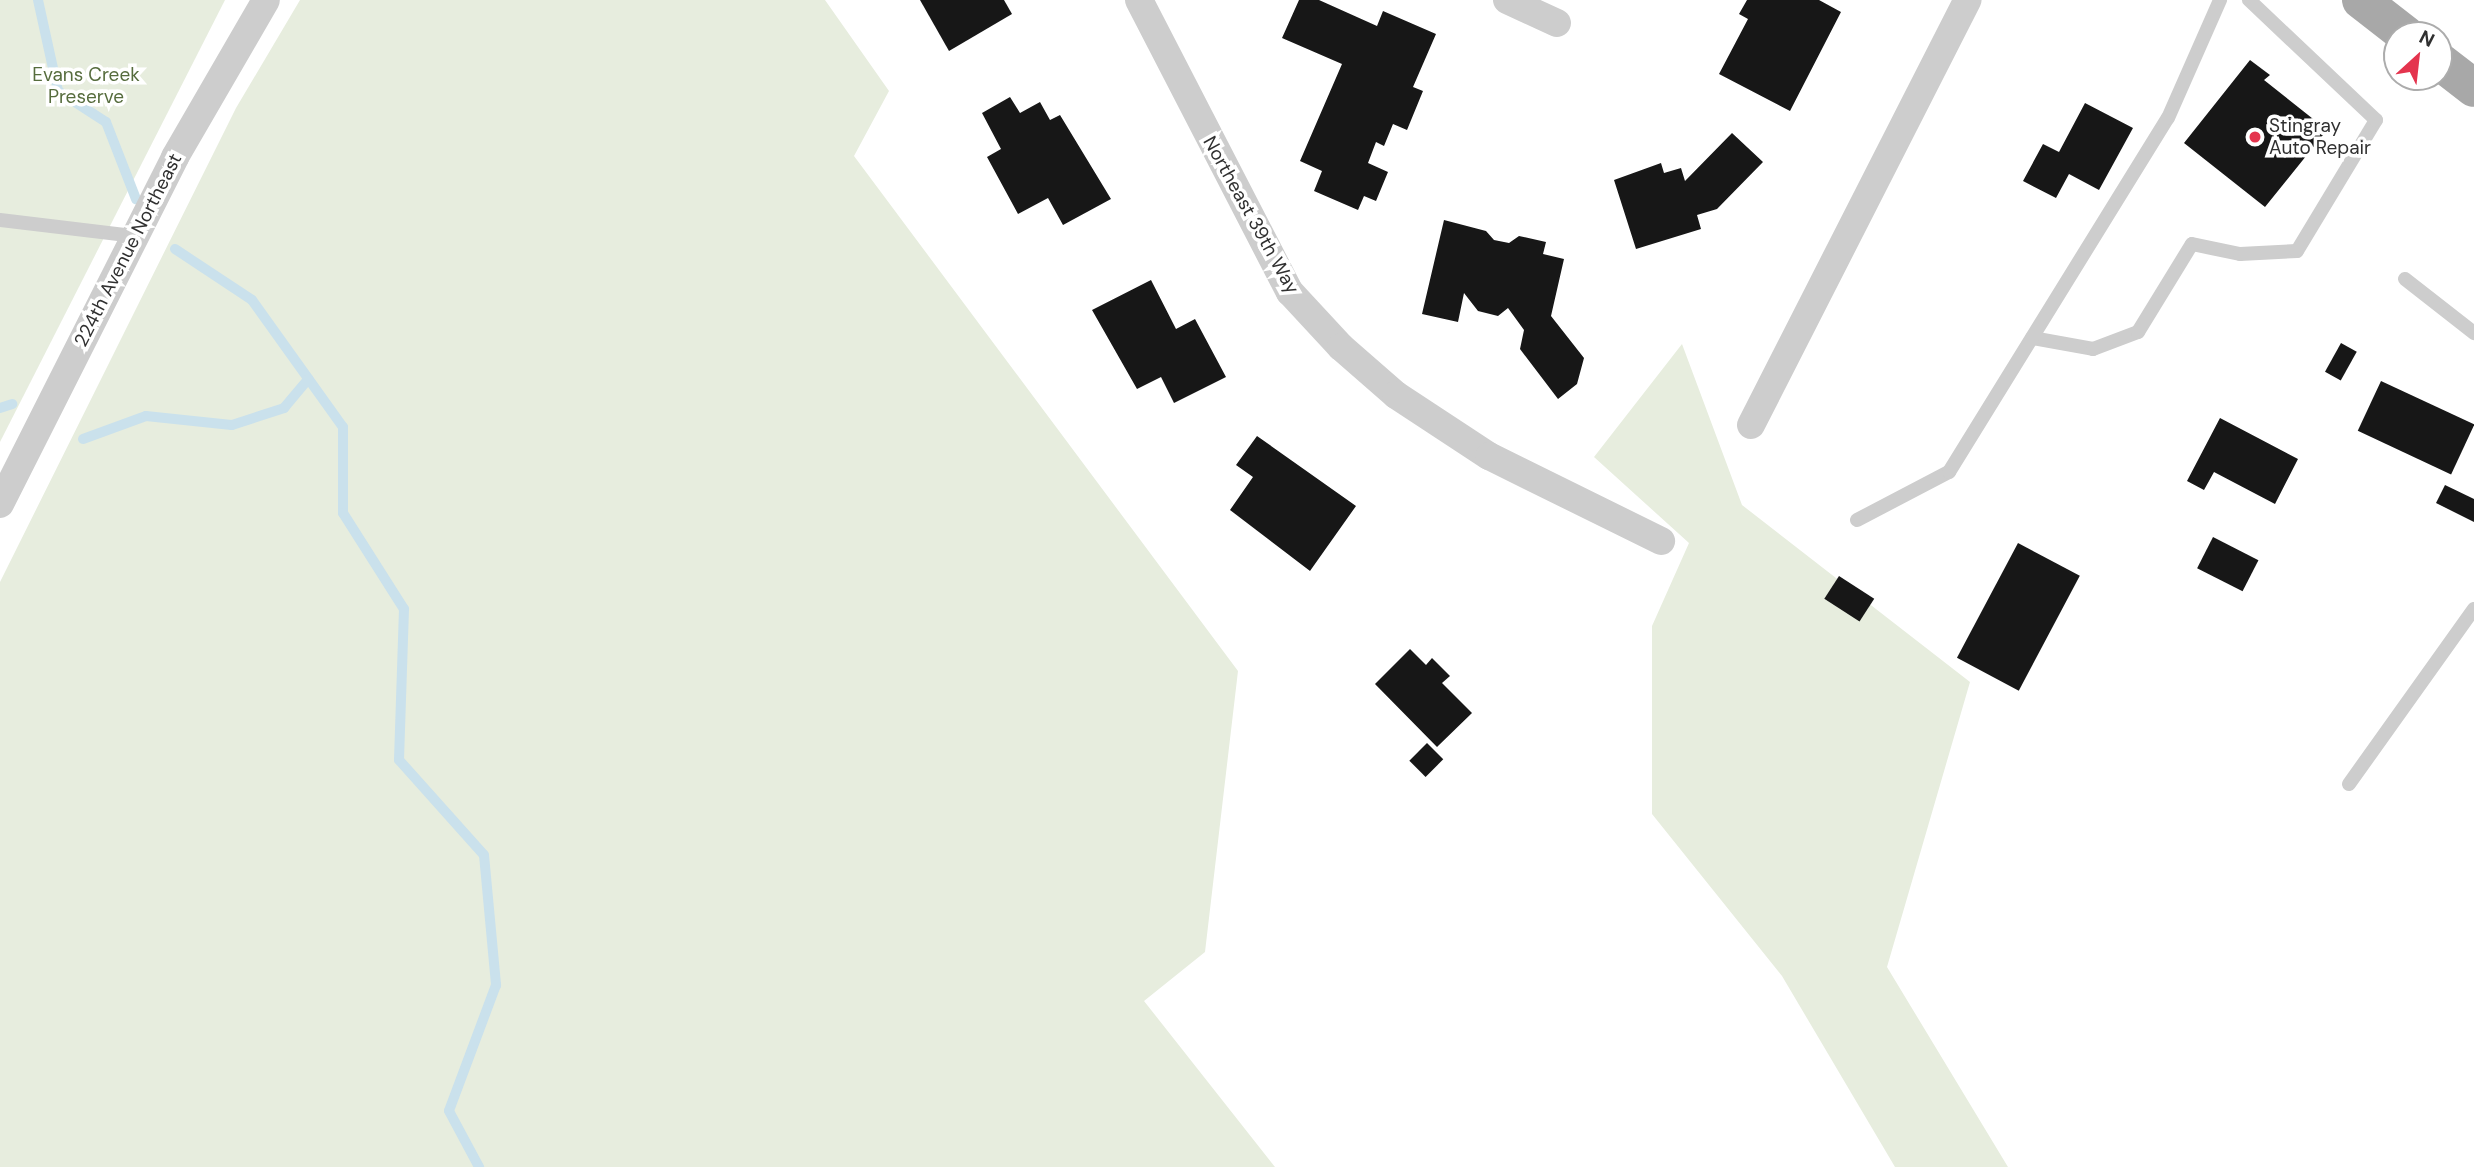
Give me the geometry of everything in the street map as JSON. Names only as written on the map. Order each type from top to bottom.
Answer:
[{"type":"main road","points":[[2361,0],[2388,21]]},
{"type":"main road","points":[[2453,72],[2474,88]]},
{"type":"street","name":"224th Avenue Northeast","points":[[0,504],[175,156],[266,0]]},
{"type":"street","name":"Northeast 39th Way","points":[[1139,0],[1290,292],[1341,347],[1396,395],[1489,456],[1661,541]]},
{"type":"street","points":[[1507,0],[1557,23]]},
{"type":"street","points":[[1751,425],[1968,0]]},
{"type":"lane","points":[[1857,520],[1949,472],[2168,118],[2220,0]]},
{"type":"lane","points":[[2032,338],[2093,349],[2138,332],[2192,244],[2240,254],[2297,251],[2376,120],[2249,0]]},
{"type":"lane","points":[[0,220],[135,236]]},
{"type":"lane","points":[[2405,279],[2474,333]]},
{"type":"lane","points":[[2349,784],[2474,609]]},
{"type":"green space","name":"Evans Creek Preserve","points":[[0,0],[225,0],[0,442]]},
{"type":"green space","points":[[300,0],[825,0],[889,91],[854,156],[1238,671],[1205,952],[1144,1001],[1275,1167],[0,1167],[0,582],[236,108]]},
{"type":"green space","points":[[1682,344],[1742,505],[1970,682],[1887,967],[2008,1167],[1895,1167],[1782,976],[1652,814],[1652,626],[1689,543],[1594,457]]},
{"type":"building","points":[[920,0],[1004,0],[1012,14],[949,51]]},
{"type":"building","points":[[1299,0],[1319,0],[1377,26],[1383,11],[1436,34],[1413,87],[1423,91],[1407,130],[1393,124],[1384,146],[1376,142],[1368,163],[1388,172],[1376,201],[1364,196],[1358,210],[1314,191],[1322,171],[1300,161],[1342,64],[1282,38]]},
{"type":"building","points":[[1747,0],[1819,0],[1841,12],[1790,111],[1719,74],[1748,19],[1739,14]]},
{"type":"building","name":"Stingray Auto Repair","points":[[2250,60],[2270,75],[2264,80],[2327,130],[2265,207],[2184,143]]},
{"type":"building","points":[[1010,97],[1020,113],[1040,102],[1050,120],[1060,115],[1111,199],[1063,225],[1048,198],[1018,214],[987,157],[1001,149],[982,113]]},
{"type":"building","points":[[2085,103],[2133,128],[2099,190],[2069,174],[2056,198],[2023,181],[2043,144],[2059,152]]},
{"type":"building","points":[[1732,133],[1763,162],[1717,209],[1697,215],[1701,229],[1636,249],[1614,180],[1661,163],[1664,173],[1681,168],[1685,181]]},
{"type":"building","points":[[1444,220],[1486,231],[1494,240],[1509,243],[1519,236],[1546,242],[1543,254],[1564,259],[1551,316],[1584,358],[1577,384],[1558,399],[1520,349],[1524,330],[1508,308],[1498,316],[1478,311],[1464,293],[1458,322],[1422,314]]},
{"type":"building","points":[[1151,280],[1176,329],[1195,319],[1226,377],[1174,403],[1161,377],[1137,389],[1092,310]]},
{"type":"building","points":[[2341,343],[2357,352],[2341,381],[2325,372]]},
{"type":"building","points":[[2381,381],[2474,424],[2451,474],[2358,431]]},
{"type":"building","points":[[2220,418],[2298,459],[2275,504],[2214,472],[2204,490],[2187,481]]},
{"type":"building","points":[[1257,436],[1356,506],[1310,571],[1230,510],[1253,477],[1236,465]]},
{"type":"building","points":[[2445,485],[2474,499],[2474,522],[2436,503]]},
{"type":"building","points":[[2213,537],[2258,560],[2243,591],[2197,568]]},
{"type":"building","points":[[2018,543],[2080,576],[2019,691],[1957,658]]},
{"type":"building","points":[[1839,576],[1874,599],[1860,622],[1824,599]]},
{"type":"building","points":[[1410,649],[1426,665],[1432,658],[1450,676],[1442,683],[1472,713],[1437,747],[1375,684]]},
{"type":"building","points":[[1427,743],[1443,759],[1426,777],[1409,761]]},
{"type":"waterway","points":[[38,0],[58,91],[106,122],[136,199]]},
{"type":"waterway","points":[[175,249],[252,300],[343,427],[343,513],[404,609],[399,760],[484,855],[496,985],[449,1111],[479,1167]]},
{"type":"waterway","points":[[83,439],[146,416],[232,425],[284,408],[308,379]]},
{"type":"waterway","points":[[0,408],[12,404]]},
{"type":"place","name":"Stingray Auto Repair","points":[[2255,137]]}]
